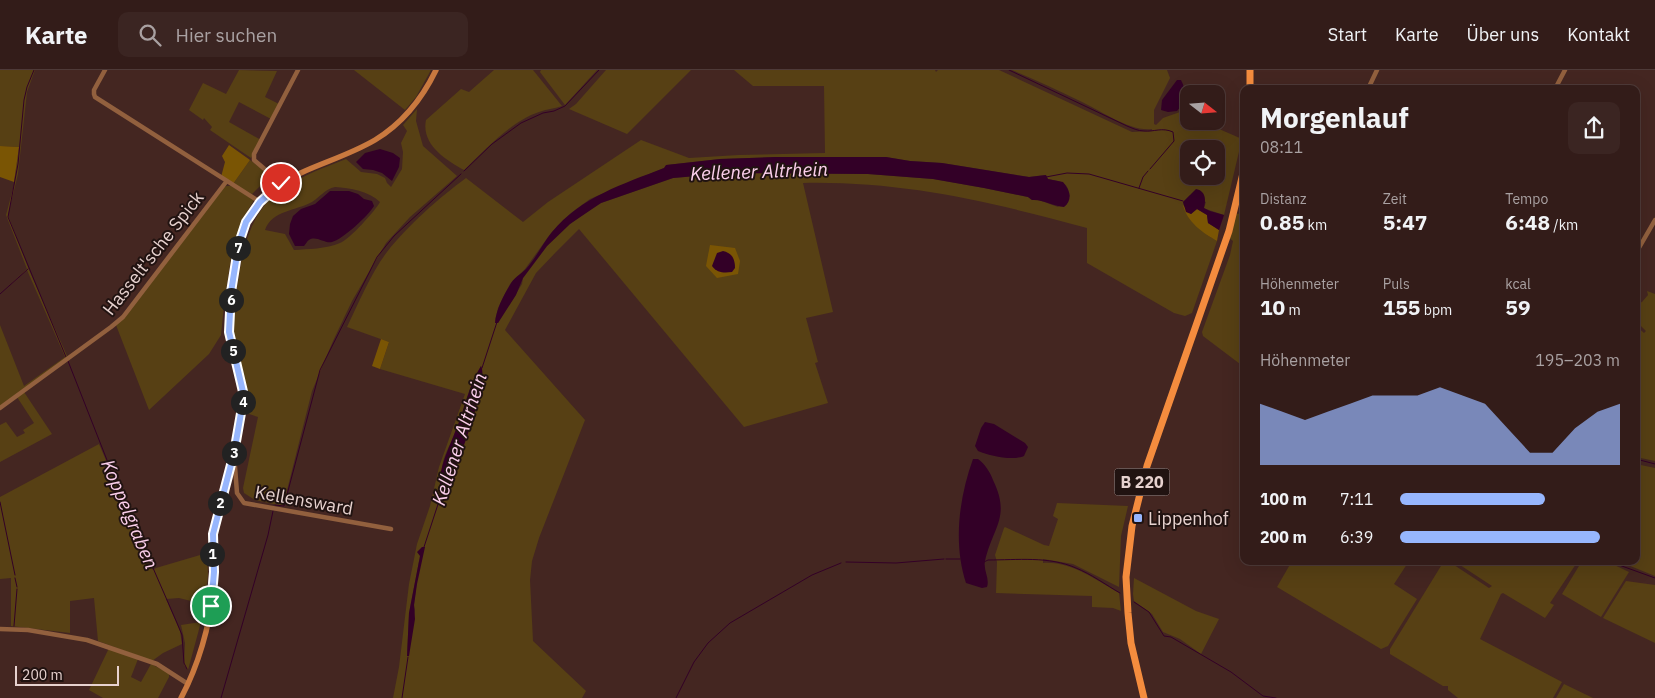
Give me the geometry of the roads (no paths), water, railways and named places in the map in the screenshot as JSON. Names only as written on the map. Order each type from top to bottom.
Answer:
[{"type":"main road","points":[[1250,70],[1250,85]]},
{"type":"main road","name":"B 220","points":[[1144,698],[1131,643],[1126,577],[1128,554],[1147,466],[1234,216],[1240,188]]},
{"type":"street","name":"Hasselt'sche Spick","points":[[105,70],[94,90],[96,97],[260,202]]},
{"type":"street","points":[[281,183],[254,160],[254,154],[298,70]]},
{"type":"street","points":[[182,698],[207,628],[213,590],[213,534],[234,453],[244,396],[229,332],[231,292],[240,240],[246,222],[260,202],[281,183],[364,146],[395,126],[418,102],[436,70]]},
{"type":"street","points":[[1370,85],[1377,70]]},
{"type":"street","points":[[1557,85],[1565,70]]},
{"type":"street","name":"Hasselt'sche Spick","points":[[0,408],[123,317],[226,182]]},
{"type":"street","points":[[1640,246],[1655,220]]},
{"type":"street","name":"Kellensward","points":[[234,453],[237,493],[244,503],[391,529]]},
{"type":"street","points":[[0,629],[21,630],[87,640],[157,664],[188,684]]},
{"type":"water","points":[[1177,80],[1181,80],[1183,85],[1180,85],[1180,107],[1177,111],[1168,112],[1161,110],[1162,100]]},
{"type":"water","points":[[380,149],[393,153],[400,158],[399,167],[392,181],[382,173],[363,169],[356,162],[365,153]]},
{"type":"water","points":[[886,157],[942,163],[1029,177],[1046,175],[1048,179],[1063,182],[1069,192],[1069,201],[1064,207],[1032,200],[1028,197],[933,179],[868,174],[731,173],[673,178],[601,203],[570,224],[547,246],[523,278],[516,295],[498,323],[495,323],[500,303],[513,280],[530,265],[549,236],[563,220],[589,201],[618,186],[664,168],[666,165],[720,159]]},
{"type":"water","points":[[1196,189],[1202,192],[1204,196],[1204,208],[1224,215],[1219,230],[1208,223],[1207,215],[1197,209],[1191,214],[1186,212],[1183,202]]},
{"type":"water","points":[[330,191],[349,191],[358,194],[364,199],[372,201],[374,206],[355,227],[342,237],[332,242],[312,239],[308,240],[304,246],[295,246],[289,234],[293,216],[301,209],[315,204]]},
{"type":"water","points":[[723,251],[729,253],[734,259],[735,268],[732,272],[721,272],[712,266],[717,253]]},
{"type":"water","points":[[481,366],[481,387],[478,402],[453,475],[453,481],[445,490],[441,488],[440,482],[442,468],[470,390]]},
{"type":"water","points":[[985,422],[994,424],[1025,443],[1028,447],[1024,456],[1014,458],[1001,457],[978,451],[975,446]]},
{"type":"water","points":[[973,459],[978,459],[989,471],[1000,503],[999,522],[985,561],[988,580],[987,587],[982,588],[966,583],[960,552],[959,521],[961,505]]},
{"type":"water","points":[[422,547],[425,547],[417,584],[414,605],[415,619],[409,656],[407,656],[409,613],[420,556],[417,552]]},
{"type":"waterway","name":"Koppelgraben","points":[[34,70],[24,100],[18,164],[8,217],[66,357]]},
{"type":"waterway","points":[[464,171],[492,144],[521,123],[565,106],[599,70]]},
{"type":"waterway","points":[[1009,70],[1133,128],[1142,131],[1165,130],[1173,132],[1174,141],[1150,169]]},
{"type":"waterway","points":[[1139,188],[1143,177],[1148,171]]},
{"type":"waterway","name":"Kellener Altrhein","points":[[1046,177],[1067,173],[1089,174],[1183,201]]},
{"type":"waterway","points":[[275,505],[284,506],[320,370],[377,257],[394,236],[461,174]]},
{"type":"waterway","points":[[0,294],[28,269]]},
{"type":"waterway","name":"Kellener Altrhein","points":[[482,368],[497,322]]},
{"type":"waterway","name":"Koppelgraben","points":[[68,361],[116,483],[182,635],[184,663],[187,669]]},
{"type":"waterway","name":"Kellener Altrhein","points":[[1640,460],[1655,464]]},
{"type":"waterway","name":"Kellener Altrhein","points":[[424,547],[443,489]]},
{"type":"waterway","points":[[0,502],[15,575]]},
{"type":"waterway","points":[[221,698],[268,535],[273,511]]},
{"type":"waterway","points":[[846,562],[896,563],[944,559]]},
{"type":"waterway","points":[[946,559],[960,559]]},
{"type":"waterway","points":[[984,562],[988,560],[1021,559],[1044,560],[1066,564],[1082,570],[1120,593]]},
{"type":"waterway","points":[[676,698],[694,662],[708,643],[730,623],[812,575],[841,563]]},
{"type":"waterway","points":[[1619,565],[1655,578]]},
{"type":"waterway","points":[[15,578],[17,587]]},
{"type":"waterway","points":[[14,626],[17,589]]},
{"type":"waterway","points":[[1134,602],[1149,612],[1164,636],[1171,637],[1231,672],[1263,696],[1276,698]]},
{"type":"waterway","name":"Kellener Altrhein","points":[[402,698],[408,657]]},
{"type":"place","name":"Lippenhof","points":[[1138,518]]}]
